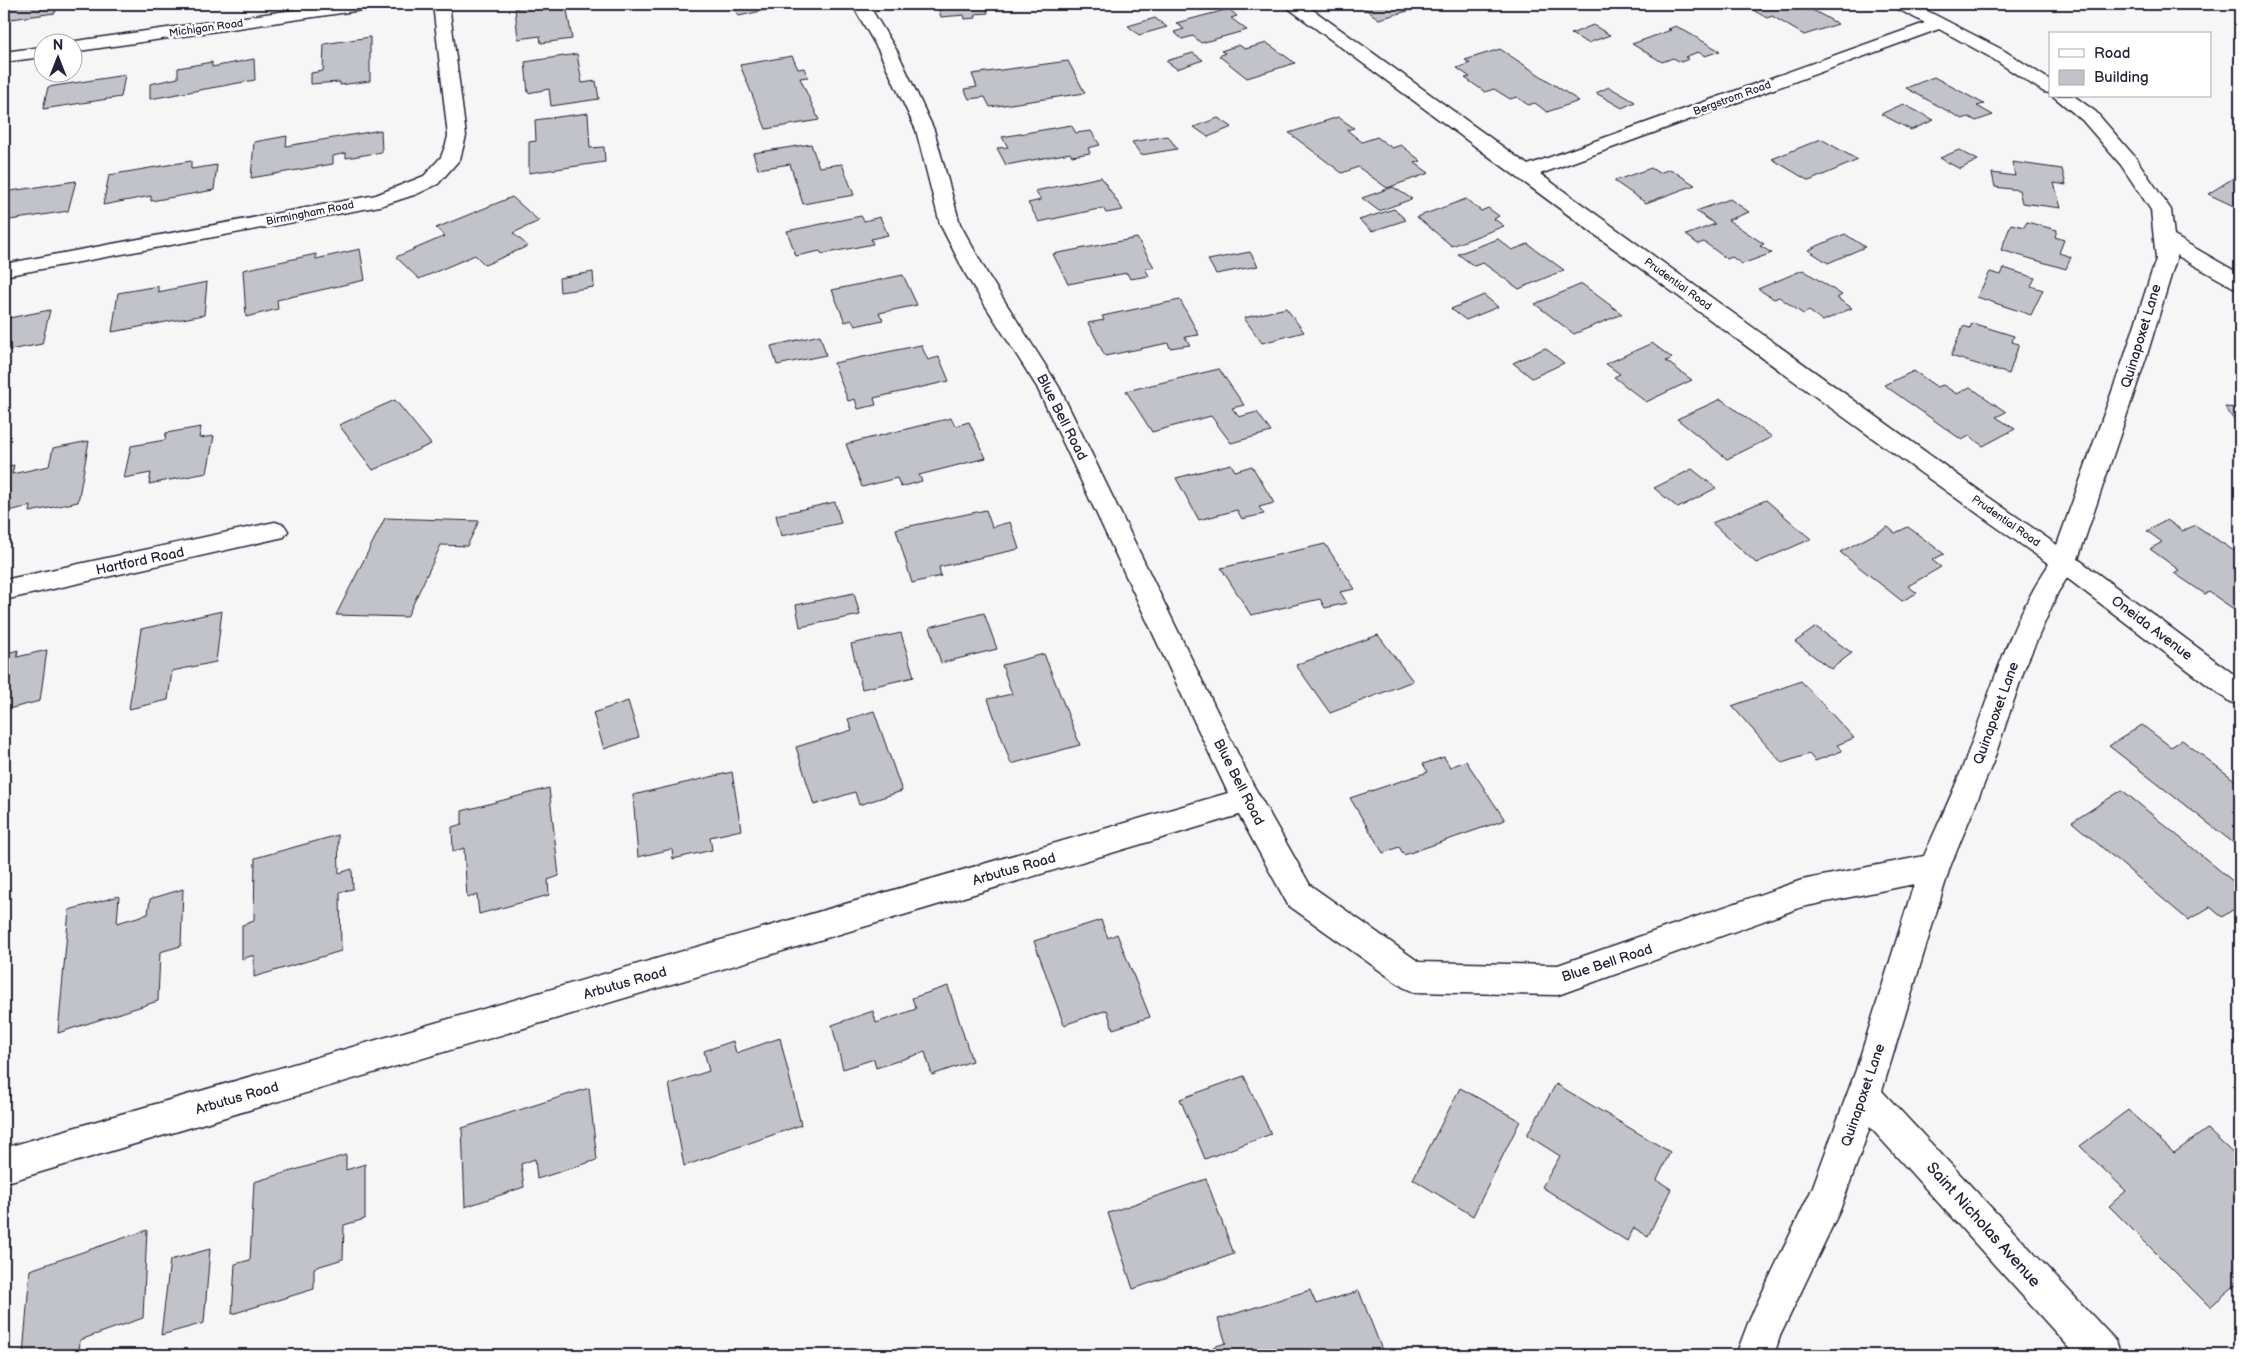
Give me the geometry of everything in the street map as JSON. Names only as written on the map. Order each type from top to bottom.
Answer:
[{"type":"street","name":"Michigan Road","points":[[82,46],[369,4]]},
{"type":"street","name":"Birmingham Road","points":[[4,270],[380,200],[410,190],[431,180],[450,159],[457,136],[441,4]]},
{"type":"street","name":"Blue Bell Road","points":[[860,4],[870,16],[924,130],[950,224],[977,276],[1048,387],[1246,800],[1299,895],[1414,977],[1558,980],[1802,894],[1935,867]]},
{"type":"street","name":"Prudential Road","points":[[1294,4],[1524,173],[1967,494],[2064,562]]},
{"type":"street","points":[[1902,4],[1987,48],[2049,87]]},
{"type":"street","name":"Bergstrom Road","points":[[1524,173],[1940,23]]},
{"type":"street","points":[[4,57],[32,53]]},
{"type":"street","name":"Quinapoxet Lane","points":[[1755,1355],[1763,1331],[1827,1197],[1864,1096],[1935,867],[1979,762],[2011,667],[2046,589],[2064,562],[2135,358],[2166,259],[2161,210],[2128,161],[2089,116],[2065,98]]},
{"type":"street","points":[[2164,239],[2240,283]]},
{"type":"street","name":"Hartford Road","points":[[4,590],[275,531]]},
{"type":"street","name":"Oneida Avenue","points":[[2064,562],[2240,694]]},
{"type":"street","name":"Arbutus Road","points":[[4,1166],[1246,800]]},
{"type":"street","name":"Saint Nicholas Avenue","points":[[1864,1096],[2102,1355]]},
{"type":"building","points":[[4,4],[59,4],[55,13],[4,20]]},
{"type":"building","points":[[543,4],[566,4],[572,39],[541,43],[540,36],[518,39],[515,8]]},
{"type":"building","points":[[731,4],[781,4],[783,6],[739,16]]},
{"type":"building","points":[[937,4],[985,4],[988,13],[975,14],[976,18],[965,19],[964,15],[941,17]]},
{"type":"building","points":[[1358,4],[1433,4],[1379,19]]},
{"type":"building","points":[[1763,4],[1802,4],[1838,24],[1804,35],[1772,16],[1767,18],[1753,10],[1757,9],[1753,7]]},
{"type":"building","points":[[1229,9],[1237,16],[1231,18],[1247,30],[1201,43],[1193,36],[1182,39],[1174,32],[1184,29],[1176,23]]},
{"type":"building","points":[[1155,18],[1167,27],[1139,35],[1128,26]]},
{"type":"building","points":[[1593,25],[1610,35],[1588,43],[1571,34]]},
{"type":"building","points":[[1676,26],[1720,51],[1705,56],[1698,52],[1685,57],[1689,59],[1681,62],[1673,58],[1662,62],[1632,44],[1671,30],[1668,29]]},
{"type":"building","points":[[370,37],[370,81],[340,85],[340,82],[311,84],[311,73],[323,71],[324,44]]},
{"type":"building","points":[[1267,43],[1295,63],[1247,78],[1219,56],[1225,53],[1221,51],[1239,45],[1245,49]]},
{"type":"building","points":[[1500,49],[1579,101],[1547,112],[1535,103],[1528,105],[1517,97],[1510,99],[1494,89],[1485,92],[1465,78],[1470,77],[1457,68],[1470,63],[1465,60]]},
{"type":"building","points":[[1193,53],[1203,60],[1177,69],[1166,61]]},
{"type":"building","points":[[577,54],[582,83],[596,81],[599,99],[551,106],[549,89],[528,93],[525,62]]},
{"type":"building","points":[[792,56],[798,69],[804,68],[808,77],[800,78],[819,120],[766,129],[740,65]]},
{"type":"building","points":[[254,59],[255,80],[150,99],[150,84],[178,78],[178,68],[212,62],[212,67]]},
{"type":"building","points":[[1068,61],[1085,93],[990,107],[985,97],[969,99],[964,89],[977,87],[972,74]]},
{"type":"building","points":[[125,75],[121,97],[43,109],[48,87]]},
{"type":"building","points":[[1934,77],[1984,104],[1977,106],[1993,115],[1976,121],[1969,117],[1962,119],[1906,88]]},
{"type":"building","points":[[1609,87],[1635,102],[1622,108],[1596,93]]},
{"type":"building","points":[[1903,104],[1934,120],[1911,130],[1881,114]]},
{"type":"building","points":[[588,113],[590,148],[604,147],[605,162],[529,173],[529,142],[536,141],[535,120]]},
{"type":"building","points":[[1338,117],[1354,128],[1347,130],[1362,142],[1377,137],[1392,148],[1401,145],[1421,161],[1415,163],[1429,173],[1387,188],[1358,167],[1342,173],[1289,133]]},
{"type":"building","points":[[1218,118],[1232,127],[1208,137],[1194,127]]},
{"type":"building","points":[[1071,125],[1076,133],[1091,131],[1100,145],[1088,148],[1090,153],[1072,156],[1070,153],[1006,165],[997,148],[1008,147],[1002,137]]},
{"type":"building","points":[[381,130],[382,152],[346,158],[346,153],[333,156],[333,164],[251,178],[254,142],[287,136],[286,146]]},
{"type":"building","points":[[1168,136],[1177,149],[1141,155],[1132,142]]},
{"type":"building","points":[[1821,139],[1858,160],[1809,181],[1772,159]]},
{"type":"building","points":[[811,144],[819,167],[842,164],[854,195],[803,204],[790,164],[758,169],[753,153]]},
{"type":"building","points":[[1959,150],[1978,160],[1960,169],[1940,158]]},
{"type":"building","points":[[191,161],[191,169],[217,165],[214,190],[151,201],[151,196],[103,205],[109,175]]},
{"type":"building","points":[[2012,162],[2062,169],[2066,185],[2054,183],[2061,208],[2022,203],[2019,190],[1995,187],[1992,173],[2015,176]]},
{"type":"building","points":[[1651,168],[1659,173],[1670,169],[1695,185],[1646,203],[1614,181]]},
{"type":"building","points":[[1101,177],[1123,210],[1106,213],[1103,208],[1039,222],[1028,203],[1041,200],[1035,191]]},
{"type":"building","points":[[2235,177],[2240,179],[2240,209],[2208,194]]},
{"type":"building","points":[[76,181],[68,211],[4,221],[4,192]]},
{"type":"building","points":[[1393,187],[1412,199],[1379,211],[1362,198]]},
{"type":"building","points":[[512,197],[539,221],[513,233],[528,246],[485,265],[475,255],[419,279],[396,257],[445,236],[436,228]]},
{"type":"building","points":[[1466,199],[1481,211],[1488,208],[1499,216],[1494,219],[1504,226],[1452,246],[1417,217]]},
{"type":"building","points":[[1730,199],[1749,212],[1728,220],[1764,244],[1760,246],[1772,253],[1742,264],[1732,257],[1727,259],[1704,242],[1698,244],[1686,235],[1715,224],[1696,211]]},
{"type":"building","points":[[1394,209],[1406,220],[1372,231],[1359,220]]},
{"type":"building","points":[[861,216],[864,221],[880,217],[888,235],[871,239],[873,244],[822,254],[820,251],[796,256],[787,231]]},
{"type":"building","points":[[2027,222],[2057,230],[2055,237],[2064,240],[2059,253],[2071,257],[2066,269],[2001,250],[2011,224],[2024,227]]},
{"type":"building","points":[[1845,234],[1865,247],[1828,263],[1808,250]]},
{"type":"building","points":[[1137,238],[1154,267],[1145,268],[1149,276],[1130,279],[1127,273],[1068,284],[1053,254]]},
{"type":"building","points":[[1498,239],[1512,250],[1528,244],[1564,270],[1519,289],[1483,263],[1474,266],[1458,254]]},
{"type":"building","points":[[360,249],[365,280],[277,300],[278,309],[246,317],[243,270],[316,254],[316,259]]},
{"type":"building","points":[[1250,252],[1258,266],[1216,274],[1208,260]]},
{"type":"building","points":[[2004,268],[2035,278],[2031,286],[2043,290],[2031,315],[1977,297],[1990,272],[2001,275]]},
{"type":"building","points":[[1803,270],[1842,295],[1837,298],[1852,308],[1823,321],[1809,311],[1803,314],[1779,297],[1774,299],[1758,289]]},
{"type":"building","points":[[593,272],[594,287],[560,292],[559,278]]},
{"type":"building","points":[[903,275],[917,305],[879,313],[883,320],[855,326],[852,320],[845,322],[832,290]]},
{"type":"building","points":[[207,282],[204,315],[112,332],[118,293],[158,286],[158,292]]},
{"type":"building","points":[[1582,284],[1622,314],[1574,334],[1535,304]]},
{"type":"building","points":[[1484,295],[1498,307],[1466,320],[1451,309]]},
{"type":"building","points":[[1180,300],[1199,335],[1185,337],[1190,345],[1170,348],[1168,343],[1105,356],[1088,323],[1104,320],[1102,316]]},
{"type":"building","points":[[1286,308],[1304,332],[1262,343],[1244,318]]},
{"type":"building","points":[[50,310],[42,344],[4,351],[4,319]]},
{"type":"building","points":[[1972,323],[2014,336],[2012,342],[2019,344],[2009,374],[1951,356],[1963,326],[1970,328]]},
{"type":"building","points":[[820,335],[826,355],[777,365],[771,346]]},
{"type":"building","points":[[1652,343],[1672,358],[1666,361],[1692,380],[1646,402],[1614,377],[1620,374],[1606,364]]},
{"type":"building","points":[[921,345],[928,360],[939,357],[949,381],[874,398],[876,405],[858,409],[855,399],[848,401],[834,363]]},
{"type":"building","points":[[1545,348],[1564,363],[1532,378],[1513,363]]},
{"type":"building","points":[[1219,369],[1244,405],[1232,408],[1239,417],[1257,412],[1271,432],[1231,443],[1211,416],[1152,432],[1126,391]]},
{"type":"building","points":[[1914,371],[1937,387],[1943,385],[1957,394],[1970,387],[2006,412],[1996,417],[2015,429],[1983,446],[1969,436],[1962,440],[1884,385]]},
{"type":"building","points":[[1721,399],[1772,437],[1727,459],[1677,419]]},
{"type":"building","points":[[395,400],[431,444],[373,470],[339,425]]},
{"type":"building","points":[[2225,407],[2240,408],[2240,429]]},
{"type":"building","points":[[951,418],[955,426],[969,422],[986,458],[919,475],[922,481],[901,487],[897,478],[862,487],[846,444]]},
{"type":"building","points":[[201,427],[199,438],[214,436],[207,473],[149,484],[151,473],[124,478],[131,446],[165,440],[166,433]]},
{"type":"building","points":[[89,441],[78,502],[30,512],[31,506],[8,511],[10,499],[4,500],[4,467],[14,465],[12,474],[49,466],[53,448]]},
{"type":"building","points":[[1231,464],[1235,471],[1252,466],[1274,503],[1259,507],[1264,514],[1242,519],[1237,510],[1199,520],[1176,478]]},
{"type":"building","points":[[1692,469],[1716,488],[1678,508],[1654,488]]},
{"type":"building","points":[[1766,500],[1811,539],[1756,563],[1712,523]]},
{"type":"building","points":[[835,502],[841,523],[781,536],[776,515]]},
{"type":"building","points":[[986,510],[992,527],[1010,522],[1019,549],[939,567],[941,576],[912,583],[896,529]]},
{"type":"building","points":[[385,518],[479,521],[467,546],[441,545],[407,617],[336,615]]},
{"type":"building","points":[[2167,520],[2183,531],[2195,525],[2240,555],[2240,611],[2238,612],[2209,592],[2205,594],[2174,573],[2179,570],[2150,549],[2162,542],[2147,531]]},
{"type":"building","points":[[1888,527],[1895,533],[1908,527],[1944,554],[1932,560],[1941,567],[1908,586],[1917,593],[1902,601],[1840,552]]},
{"type":"building","points":[[1325,544],[1355,589],[1340,592],[1347,603],[1325,608],[1320,599],[1251,615],[1221,568]]},
{"type":"building","points":[[854,593],[860,615],[800,627],[796,605]]},
{"type":"building","points":[[222,611],[216,662],[172,671],[168,700],[129,709],[141,629]]},
{"type":"building","points":[[984,613],[997,649],[941,663],[930,627]]},
{"type":"building","points":[[1816,627],[1852,653],[1831,669],[1795,642]]},
{"type":"building","points":[[901,633],[914,677],[862,689],[851,644]]},
{"type":"building","points":[[1378,635],[1413,681],[1330,713],[1296,665]]},
{"type":"building","points":[[18,650],[17,657],[47,650],[40,701],[4,710],[4,654]]},
{"type":"building","points":[[1044,654],[1080,745],[1011,764],[988,699],[1012,694],[1002,665]]},
{"type":"building","points":[[1801,681],[1854,738],[1837,745],[1842,751],[1815,761],[1809,754],[1782,763],[1732,706]]},
{"type":"building","points":[[628,701],[639,737],[604,749],[593,713]]},
{"type":"building","points":[[874,711],[902,791],[859,805],[855,792],[814,805],[796,747],[852,730],[848,719]]},
{"type":"building","points":[[2142,725],[2171,747],[2182,740],[2240,784],[2240,848],[2109,746]]},
{"type":"building","points":[[1444,757],[1450,767],[1466,761],[1505,820],[1404,855],[1399,847],[1383,853],[1350,798],[1428,772],[1423,764]]},
{"type":"building","points":[[732,772],[741,830],[710,837],[712,850],[673,859],[672,849],[638,857],[633,795]]},
{"type":"building","points":[[549,788],[559,876],[548,880],[549,895],[479,914],[477,895],[467,898],[464,848],[453,852],[452,827],[462,824],[462,811]]},
{"type":"building","points":[[2122,790],[2240,887],[2240,905],[2222,917],[2210,907],[2188,920],[2072,822]]},
{"type":"building","points":[[338,835],[339,873],[352,869],[353,889],[340,892],[341,951],[254,977],[254,955],[242,959],[242,925],[254,921],[255,858]]},
{"type":"building","points":[[183,889],[181,946],[160,952],[158,1001],[58,1033],[69,910],[119,896],[117,923],[148,914],[150,899]]},
{"type":"building","points":[[1101,920],[1108,938],[1117,934],[1150,1017],[1113,1029],[1107,1010],[1064,1025],[1034,941]]},
{"type":"building","points":[[948,986],[972,1061],[932,1075],[925,1052],[876,1068],[874,1059],[843,1069],[832,1025],[873,1011],[876,1023],[916,1009],[912,998]]},
{"type":"building","points":[[780,1038],[801,1125],[684,1166],[669,1084],[709,1071],[704,1051],[733,1041],[736,1053]]},
{"type":"building","points":[[1244,1076],[1271,1134],[1205,1159],[1180,1099]]},
{"type":"building","points":[[1556,1084],[1670,1152],[1657,1180],[1671,1189],[1648,1236],[1634,1228],[1627,1241],[1542,1187],[1560,1156],[1527,1135]]},
{"type":"building","points":[[589,1088],[597,1160],[537,1179],[535,1159],[521,1164],[524,1187],[465,1207],[462,1128]]},
{"type":"building","points":[[1460,1088],[1520,1121],[1473,1216],[1413,1179]]},
{"type":"building","points":[[2128,1110],[2174,1153],[2207,1129],[2240,1160],[2240,1281],[2210,1307],[2109,1206],[2126,1191],[2080,1146]]},
{"type":"building","points":[[346,1155],[346,1170],[365,1164],[365,1219],[344,1225],[343,1259],[314,1268],[314,1289],[232,1314],[235,1264],[250,1260],[254,1182]]},
{"type":"building","points":[[1206,1179],[1234,1254],[1133,1289],[1108,1213]]},
{"type":"building","points":[[147,1230],[143,1318],[80,1340],[79,1355],[23,1355],[30,1270]]},
{"type":"building","points":[[210,1249],[204,1323],[161,1335],[170,1260]]},
{"type":"building","points":[[1310,1290],[1316,1304],[1359,1291],[1384,1355],[1215,1355],[1213,1347],[1226,1343],[1218,1319]]}]
